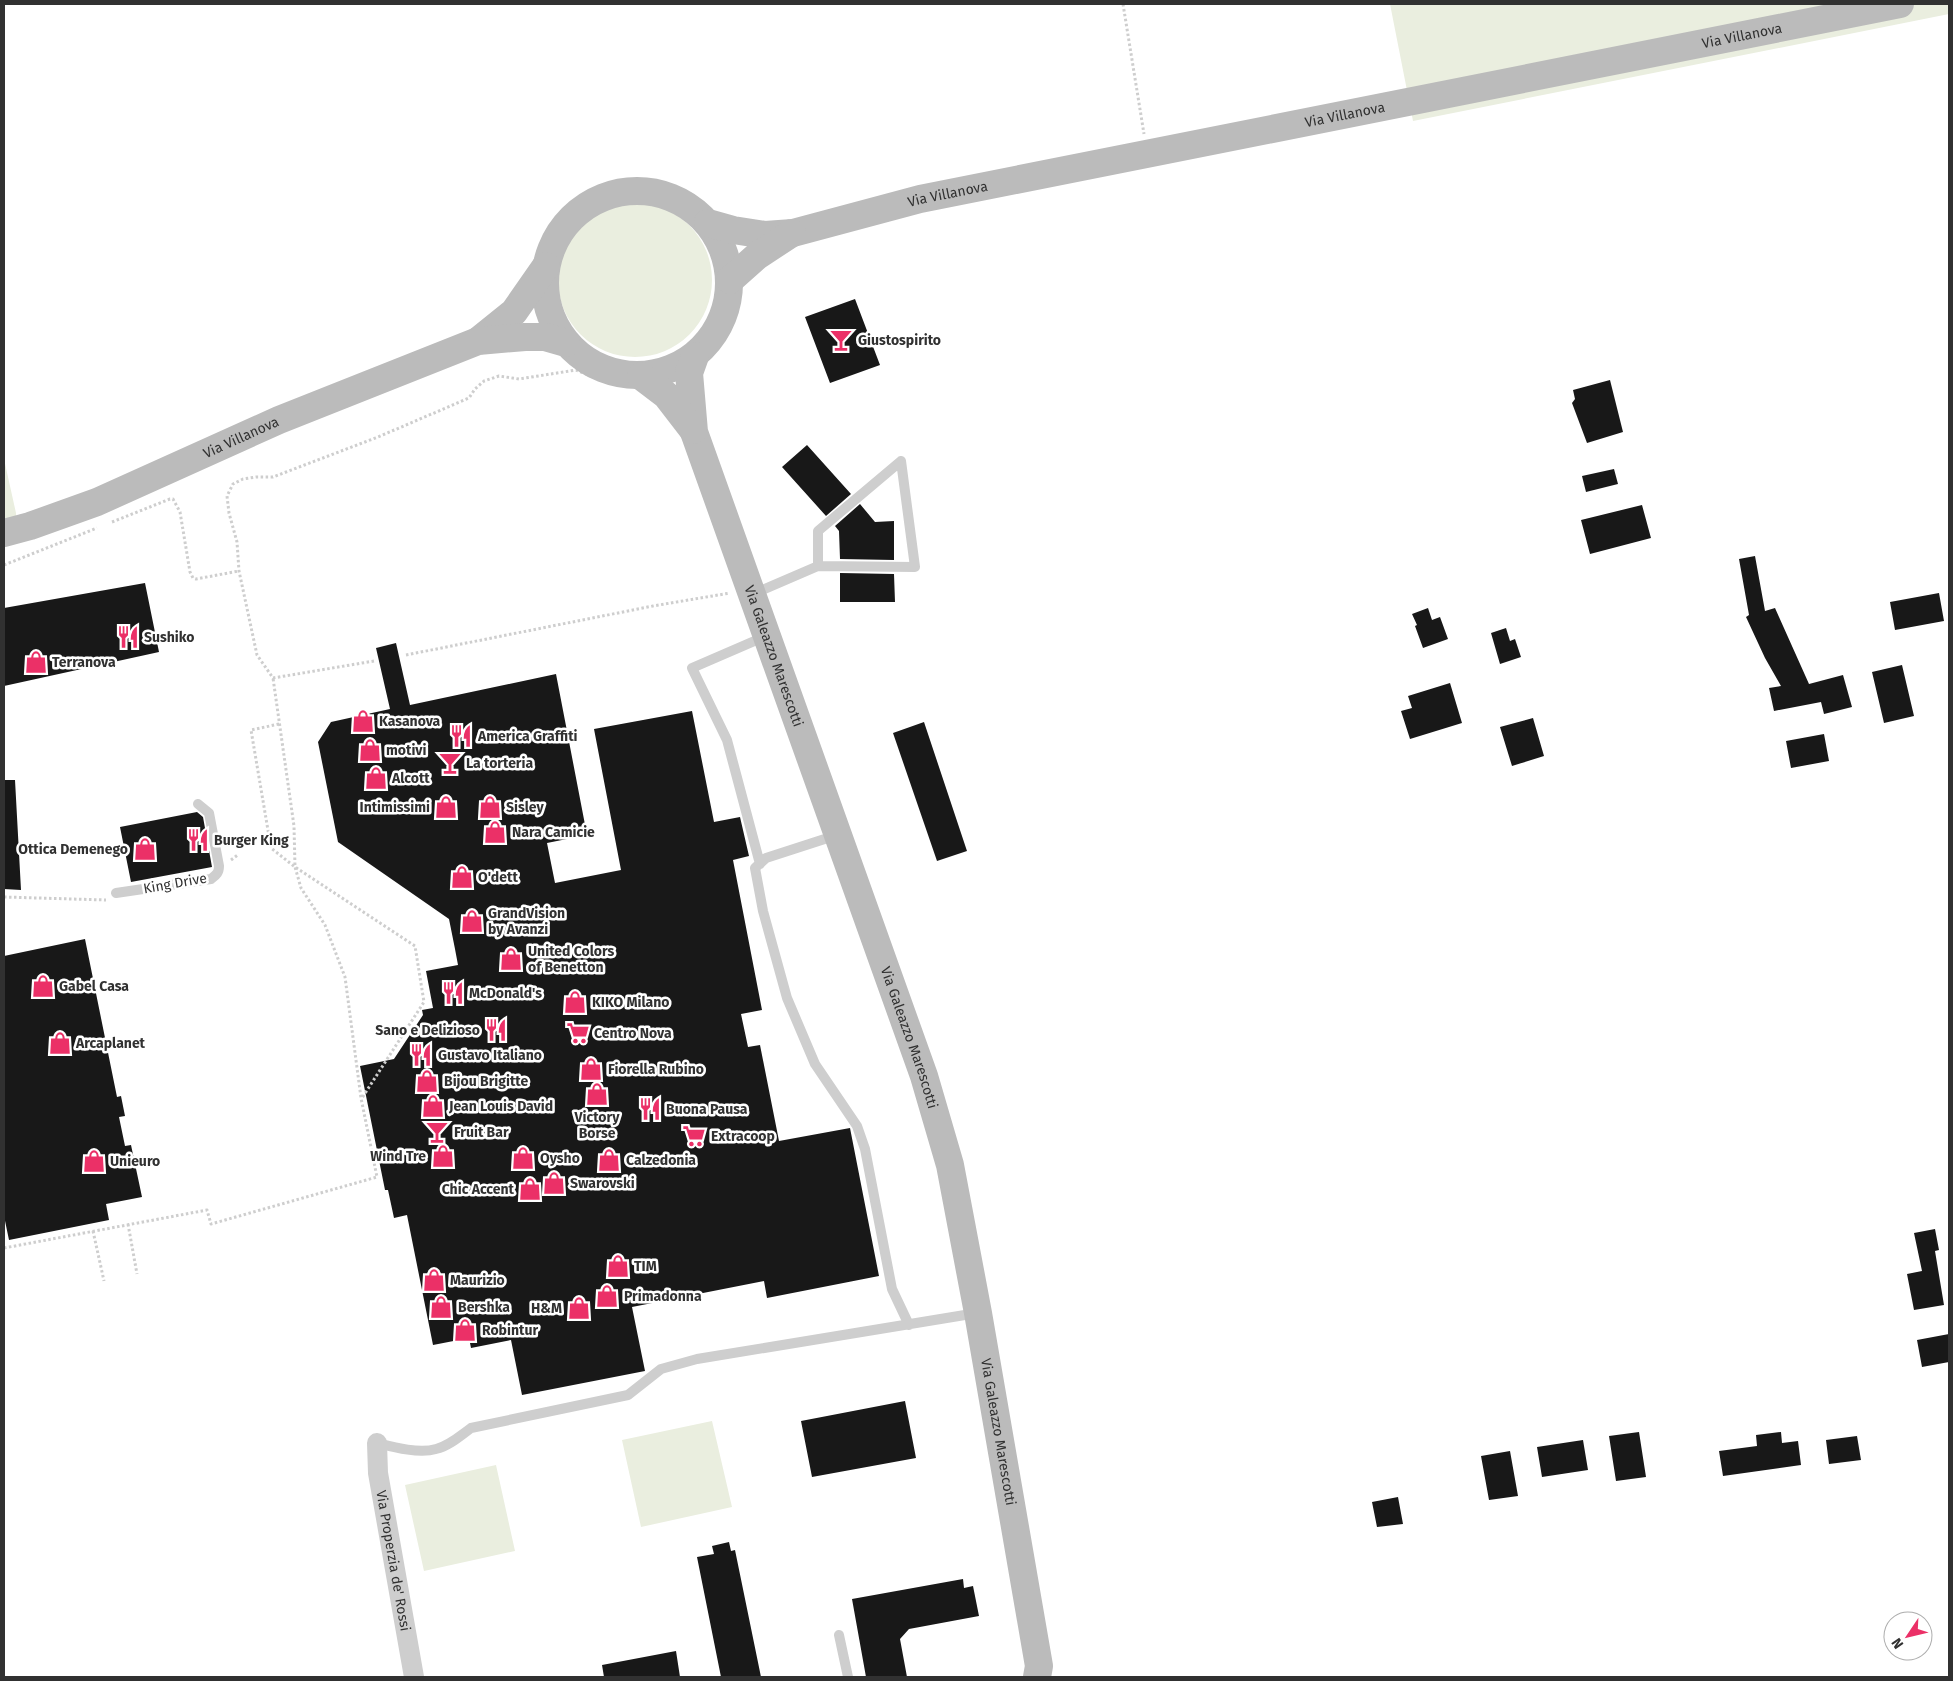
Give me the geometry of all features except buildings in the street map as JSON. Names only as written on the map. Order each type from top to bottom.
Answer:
[{"type":"main road","name":"Via Villanova","points":[[708,223],[733,230],[765,235],[792,233],[920,199],[1900,4]]},
{"type":"main road","points":[[639,190],[665,194],[689,205],[708,223],[720,240],[727,260],[730,280],[728,303],[721,324],[695,356],[666,371],[633,380],[588,361],[566,343],[552,320],[545,293],[546,266],[554,241],[569,220],[589,203],[613,193],[639,190]]},
{"type":"main road","name":"Via Villanova","points":[[730,280],[756,256],[792,233]]},
{"type":"main road","name":"Via Villanova","points":[[478,341],[514,312],[546,266]]},
{"type":"main road","name":"Via Villanova","points":[[4,533],[30,526],[96,502],[279,420],[478,341],[546,337],[566,343]]},
{"type":"main road","name":"Via Galeazzo Marescotti","points":[[695,356],[689,373],[694,432],[738,591],[768,636],[924,1076],[948,1156],[978,1313],[1040,1674]]},
{"type":"main road","name":"Via Galeazzo Marescotti","points":[[633,380],[666,395],[694,432]]},
{"type":"street","name":"Via Properzia de' Rossi","points":[[377,1443],[378,1474],[414,1677]]},
{"type":"lane","points":[[738,591],[818,566],[915,567],[901,461],[818,531],[818,566]]},
{"type":"lane","points":[[760,864],[727,740],[692,668],[768,636]]},
{"type":"lane","name":"King Drive","points":[[116,893],[210,879],[215,876],[219,871],[219,866],[209,813],[198,804]]},
{"type":"lane","points":[[838,834],[766,858],[756,868],[763,912],[788,998],[815,1064],[857,1126],[865,1149],[892,1289],[909,1325]]},
{"type":"lane","points":[[377,1443],[398,1449],[436,1450],[452,1442],[471,1428],[628,1395],[661,1369],[698,1360],[978,1313]]},
{"type":"lane","points":[[839,1635],[848,1677]]},
{"type":"path","points":[[1123,4],[1147,154]]},
{"type":"path","points":[[4,1248],[207,1210],[211,1224],[377,1177],[361,1098],[345,977],[325,925],[301,888],[295,867],[294,826],[272,678],[257,655],[239,571],[237,542],[229,513],[227,496],[233,484],[242,479],[273,477],[378,437],[469,398],[484,381],[499,376],[519,379],[576,370],[603,381],[633,380]]},
{"type":"path","points":[[4,564],[170,499],[176,503],[180,512],[190,572],[193,578],[239,571]]},
{"type":"path","points":[[406,655],[738,591]]},
{"type":"path","points":[[272,678],[374,661]]},
{"type":"path","points":[[279,724],[251,730],[271,848],[295,867],[415,946],[424,1002],[361,1098]]},
{"type":"path","points":[[128,1224],[137,1274]]},
{"type":"path","points":[[93,1231],[104,1281]]},
{"type":"shaded area","points":[[1390,4],[1949,4],[1949,14],[1413,121]]},
{"type":"shaded area","points":[[635,203],[664,209],[678,216],[689,226],[699,237],[706,251],[712,280],[706,309],[699,323],[689,334],[678,344],[664,351],[635,357],[606,351],[592,344],[581,334],[571,323],[564,309],[558,280],[564,251],[571,237],[581,226],[592,216],[606,209]]},
{"type":"shaded area","points":[[4,459],[16,513],[17,530],[4,533]]},
{"type":"shaded area","points":[[712,1421],[732,1507],[641,1527],[622,1440]]},
{"type":"shaded area","points":[[496,1465],[515,1551],[424,1571],[405,1485]]},
{"type":"place","name":"Giustospirito","points":[[841,340]]},
{"type":"place","name":"Sushiko","points":[[128,637]]},
{"type":"place","name":"Terranova","points":[[36,662]]},
{"type":"place","name":"Kasanova","points":[[363,721]]},
{"type":"place","name":"America Graffiti","points":[[461,736]]},
{"type":"place","name":"motivi","points":[[370,750]]},
{"type":"place","name":"La torteria","points":[[450,763]]},
{"type":"place","name":"Alcott","points":[[376,778]]},
{"type":"place","name":"Intimissimi","points":[[446,807]]},
{"type":"place","name":"Sisley","points":[[490,807]]},
{"type":"place","name":"Nara Camicie","points":[[495,832]]},
{"type":"place","name":"Burger King","points":[[198,840]]},
{"type":"place","name":"Ottica Demenego","points":[[145,849]]},
{"type":"place","name":"O'dett","points":[[462,877]]},
{"type":"place","name":"GrandVision by Avanzi","points":[[472,921]]},
{"type":"place","name":"United Colors of Benetton","points":[[511,959]]},
{"type":"place","name":"Gabel Casa","points":[[43,986]]},
{"type":"place","name":"McDonald's","points":[[453,993]]},
{"type":"place","name":"KIKO Milano","points":[[575,1002]]},
{"type":"place","name":"Sano e Delizioso","points":[[496,1030]]},
{"type":"place","name":"Centro Nova","points":[[578,1033]]},
{"type":"place","name":"Arcaplanet","points":[[60,1043]]},
{"type":"place","name":"Gustavo Italiano","points":[[421,1055]]},
{"type":"place","name":"Fiorella Rubino","points":[[591,1069]]},
{"type":"place","name":"Bijou Brigitte","points":[[427,1081]]},
{"type":"place","name":"Victory Borse","points":[[597,1094]]},
{"type":"place","name":"Jean Louis David","points":[[433,1106]]},
{"type":"place","name":"Buona Pausa","points":[[650,1109]]},
{"type":"place","name":"Fruit Bar","points":[[437,1132]]},
{"type":"place","name":"Extracoop","points":[[694,1136]]},
{"type":"place","name":"Wind Tre","points":[[443,1156]]},
{"type":"place","name":"Oysho","points":[[523,1158]]},
{"type":"place","name":"Calzedonia","points":[[609,1160]]},
{"type":"place","name":"Unieuro","points":[[94,1161]]},
{"type":"place","name":"Swarovski","points":[[554,1183]]},
{"type":"place","name":"Chic Accent","points":[[530,1189]]},
{"type":"place","name":"TIM","points":[[618,1266]]},
{"type":"place","name":"Maurizio","points":[[434,1280]]},
{"type":"place","name":"Primadonna","points":[[607,1296]]},
{"type":"place","name":"Bershka","points":[[441,1307]]},
{"type":"place","name":"H&M","points":[[579,1308]]},
{"type":"place","name":"Robintur","points":[[465,1330]]}]
